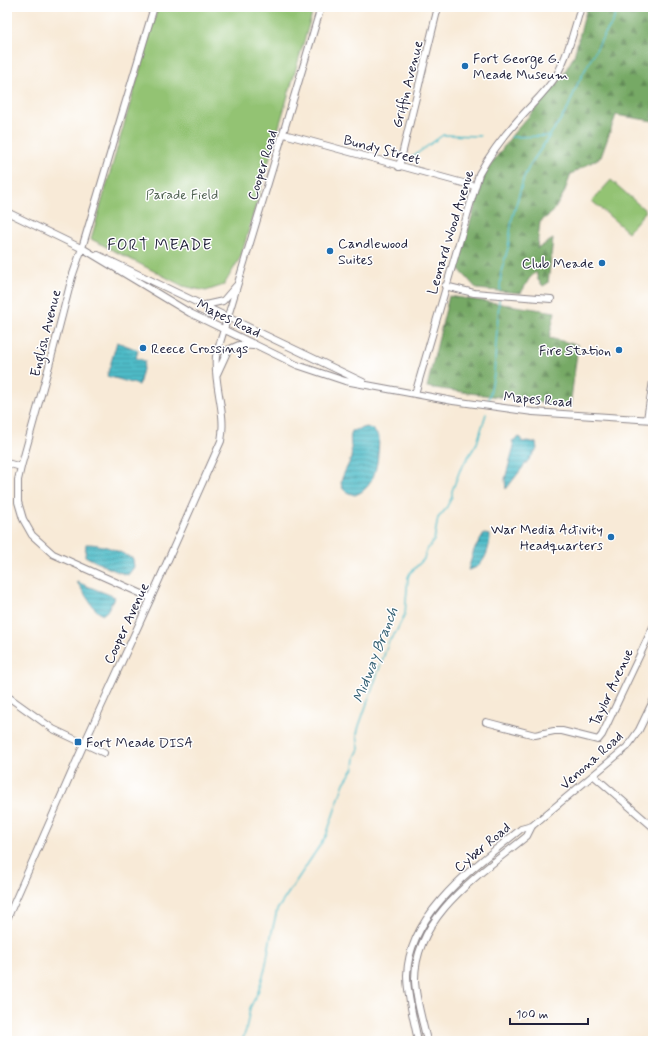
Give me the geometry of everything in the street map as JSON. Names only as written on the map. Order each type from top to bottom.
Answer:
[{"type":"street","name":"English Avenue","points":[[151,598],[53,554],[32,535],[23,518],[18,502],[18,480],[50,366],[72,277],[154,7]]},
{"type":"street","name":"Cooper Road","points":[[224,329],[240,281],[321,7]]},
{"type":"street","name":"Griffin Avenue","points":[[399,167],[438,7]]},
{"type":"street","name":"Leonard Wood Avenue","points":[[415,394],[474,186],[479,174],[494,150],[556,75],[570,44],[581,7]]},
{"type":"street","name":"Bundy Street","points":[[284,134],[399,167],[474,186]]},
{"type":"street","name":"Mapes Road","points":[[7,212],[82,248],[113,261],[228,318],[374,387]]},
{"type":"street","name":"Mapes Road","points":[[82,248],[168,300],[224,329],[297,365],[345,381],[415,394],[533,412],[650,419]]},
{"type":"street","points":[[202,305],[208,306],[223,301],[240,281]]},
{"type":"street","points":[[445,286],[474,293],[551,299]]},
{"type":"street","name":"Cooper Avenue","points":[[7,919],[84,744],[221,441],[224,429],[216,356],[224,329]]},
{"type":"street","points":[[217,375],[225,353],[231,348],[239,345],[258,346]]},
{"type":"street","points":[[650,419],[653,381]]},
{"type":"street","points":[[7,463],[21,467]]},
{"type":"street","name":"Taylor Avenue","points":[[486,722],[535,735],[562,731],[598,740],[602,735],[653,627]]},
{"type":"street","points":[[7,696],[53,729],[104,753]]},
{"type":"street","name":"Venona Road","points":[[532,826],[627,747],[639,730],[653,701]]},
{"type":"street","points":[[594,776],[653,827]]},
{"type":"street","name":"Cyber Road","points":[[418,1041],[408,993],[407,975],[410,951],[419,930],[444,897],[465,876],[521,829],[532,826]]},
{"type":"street","name":"Cyber Road","points":[[427,1041],[415,982],[418,954],[426,934],[460,892],[527,836],[532,826]]},
{"type":"green space","name":"Parade Field","points":[[158,7],[314,7],[241,256],[224,285],[206,291],[183,286],[91,239]]},
{"type":"green space","points":[[587,7],[649,7],[653,10],[653,121],[616,115],[601,157],[571,174],[564,193],[553,212],[540,222],[537,249],[553,239],[548,283],[543,286],[538,280],[536,272],[529,279],[521,293],[477,289],[457,267],[485,173],[513,134],[558,83],[574,56]]},
{"type":"green space","points":[[611,180],[646,211],[628,232],[592,201]]},
{"type":"green space","points":[[449,296],[555,312],[549,338],[578,345],[570,407],[427,387]]},
{"type":"water","points":[[117,342],[138,350],[136,358],[145,361],[139,385],[107,376]]},
{"type":"water","points":[[366,427],[372,429],[379,437],[377,462],[368,485],[363,491],[355,495],[344,490],[341,481],[351,458],[350,437],[352,431]]},
{"type":"water","points":[[520,437],[522,442],[528,441],[536,443],[537,449],[506,489],[505,479],[514,446],[512,441]]},
{"type":"water","points":[[484,534],[490,535],[489,546],[485,557],[478,566],[468,570],[474,550]]},
{"type":"water","points":[[86,544],[105,546],[121,553],[133,559],[134,567],[128,575],[106,567],[85,556]]},
{"type":"water","points":[[77,582],[115,597],[107,611],[102,615],[93,607]]},
{"type":"waterway","name":"Midway Branch","points":[[500,290],[501,272],[508,248],[512,219],[524,177],[530,165],[567,110],[578,83],[604,35],[613,22],[617,7]]},
{"type":"waterway","points":[[405,162],[443,135],[480,136]]},
{"type":"waterway","points":[[511,137],[550,136]]},
{"type":"waterway","name":"Midway Branch","points":[[489,399],[494,374],[499,300]]},
{"type":"waterway","name":"Midway Branch","points":[[242,1041],[246,1030],[250,1008],[258,992],[265,969],[277,910],[326,836],[344,783],[354,768],[355,757],[359,749],[357,734],[359,726],[389,641],[396,632],[405,614],[408,577],[424,559],[426,551],[434,540],[438,518],[445,510],[452,497],[452,491],[460,470],[477,443],[486,414]]},
{"type":"place","name":"Fort George G. Meade Museum","points":[[465,66]]},
{"type":"place","name":"Candlewood Suites","points":[[330,251]]},
{"type":"place","name":"Club Meade","points":[[602,263]]},
{"type":"place","name":"Reece Crossings","points":[[143,348]]},
{"type":"place","name":"Fire Station","points":[[619,350]]},
{"type":"place","name":"War Media Activity Headquarters","points":[[611,537]]},
{"type":"place","name":"Fort Meade DISA","points":[[78,742]]},
{"type":"district","name":"FORT MEADE","points":[[160,244]]}]
